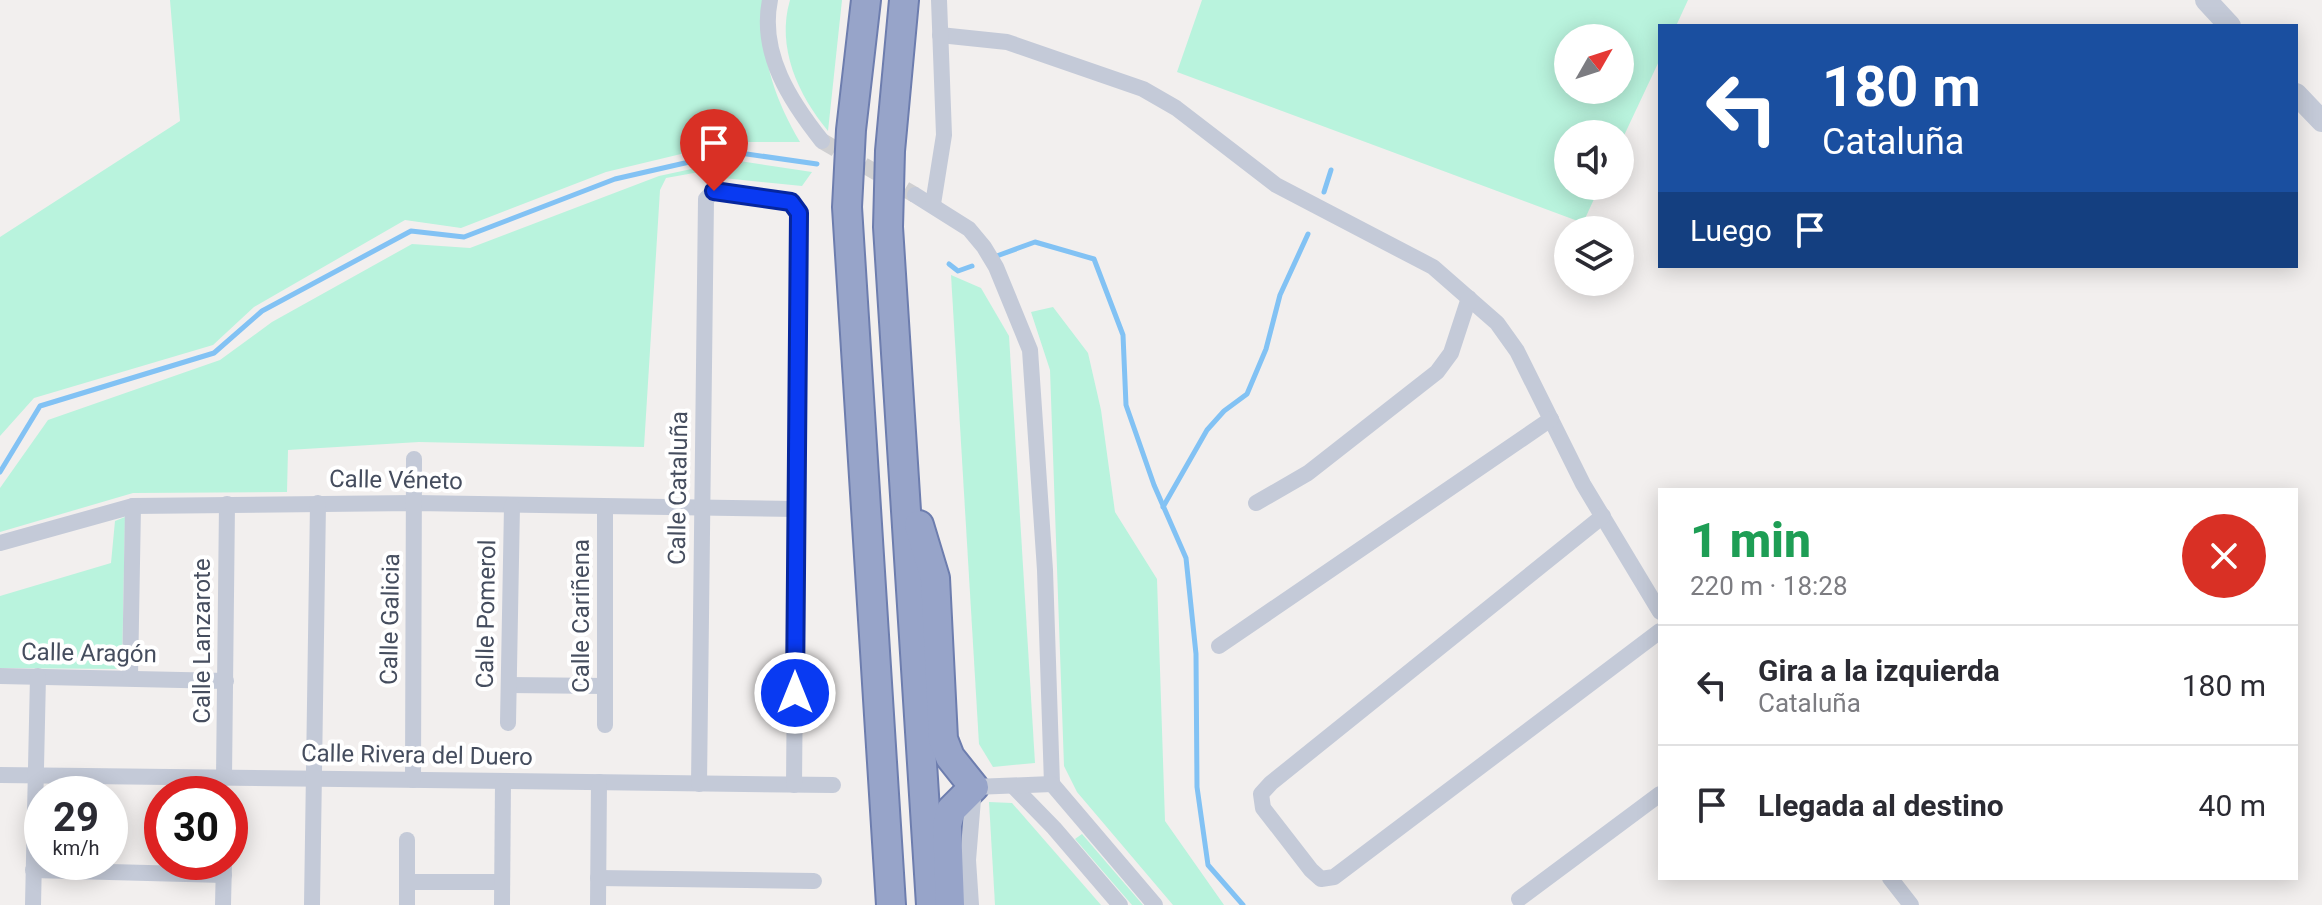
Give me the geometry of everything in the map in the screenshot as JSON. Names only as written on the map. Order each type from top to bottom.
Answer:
[{"type":"highway","points":[[866,0],[851,130],[847,207],[891,905]]},
{"type":"highway","points":[[904,0],[890,151],[888,227],[931,905]]},
{"type":"highway","points":[[905,474],[935,578],[943,739],[950,757],[974,787],[951,810],[947,825],[950,905]]},
{"type":"street","points":[[770,0],[770,40],[777,72],[795,107],[822,141]]},
{"type":"street","points":[[933,204],[944,135],[939,0]]},
{"type":"street","points":[[2206,0],[2228,24]]},
{"type":"street","points":[[940,35],[1007,42],[1143,89],[1176,108],[1276,185],[1433,267],[1497,323],[1517,351],[1603,516],[1658,609]]},
{"type":"street","points":[[2298,96],[2322,121]]},
{"type":"street","name":"Calle Cataluña","points":[[699,784],[709,193],[797,206],[797,509]]},
{"type":"street","points":[[915,195],[969,229],[984,247],[996,267],[1030,350],[1045,570],[1052,784],[1155,905]]},
{"type":"street","points":[[1256,503],[1308,473],[1437,372],[1451,353],[1469,298]]},
{"type":"street","points":[[1219,646],[1551,419]]},
{"type":"street","name":"Calle Galicia","points":[[413,780],[414,459]]},
{"type":"street","points":[[312,905],[318,503]]},
{"type":"street","name":"Calle Véneto","points":[[0,543],[133,506],[415,503],[797,509]]},
{"type":"street","name":"Calle Lanzarote","points":[[224,776],[227,504]]},
{"type":"street","points":[[130,677],[133,506]]},
{"type":"street","name":"Calle Pomerol","points":[[508,723],[512,506]]},
{"type":"street","name":"Calle Cariñena","points":[[605,507],[605,725]]},
{"type":"street","points":[[794,785],[797,509]]},
{"type":"street","points":[[1603,516],[1271,783],[1261,794],[1263,808],[1311,870],[1321,879],[1334,877],[1658,633]]},
{"type":"street","name":"Calle Aragón","points":[[0,676],[226,681]]},
{"type":"street","points":[[33,776],[38,676]]},
{"type":"street","points":[[509,685],[605,686]]},
{"type":"street","name":"Calle Rivera del Duero","points":[[0,775],[33,776]]},
{"type":"street","name":"Calle Rivera del Duero","points":[[248,778],[833,785]]},
{"type":"street","points":[[502,905],[503,781]]},
{"type":"street","points":[[598,905],[599,782]]},
{"type":"street","points":[[971,905],[968,860],[974,787],[1052,784]]},
{"type":"street","points":[[1014,787],[1120,905]]},
{"type":"street","points":[[1519,899],[1658,795]]},
{"type":"street","points":[[1054,828],[1069,825],[1074,812]]},
{"type":"street","points":[[407,840],[407,905]]},
{"type":"street","points":[[598,878],[814,881]]},
{"type":"street","points":[[33,880],[33,905]]},
{"type":"street","points":[[223,905],[224,880]]},
{"type":"street","points":[[1892,880],[1911,905]]},
{"type":"street","points":[[407,882],[502,882]]},
{"type":"green space","points":[[170,0],[763,0],[764,38],[770,74],[782,108],[800,142],[731,142],[606,172],[461,228],[405,220],[254,307],[213,345],[34,398],[0,436],[0,237],[180,121]]},
{"type":"green space","points":[[790,0],[842,0],[828,131],[807,102],[792,70],[786,35]]},
{"type":"green space","points":[[1202,0],[1688,0],[1677,24],[1658,24],[1658,63],[1631,120],[1554,120],[1554,200],[1594,200],[1586,216],[1564,216],[1177,72]]},
{"type":"green space","points":[[733,160],[812,172],[802,186],[723,178],[705,171],[666,178],[660,190],[644,447],[419,442],[288,450],[287,492],[133,493],[0,532],[0,488],[48,420],[220,360],[272,322],[412,244],[470,248],[659,176]]},
{"type":"green space","points":[[951,275],[981,288],[1009,336],[1035,763],[993,767],[979,744]]},
{"type":"green space","points":[[1053,307],[1088,353],[1101,410],[1115,512],[1157,579],[1165,821],[1224,905],[1173,905],[1077,792],[1064,766],[1050,370],[1031,312]]},
{"type":"green space","points":[[125,517],[122,669],[0,668],[0,596],[111,563],[115,521]]},
{"type":"green space","points":[[989,802],[1012,803],[1101,905],[995,905]]},
{"type":"green space","points":[[1082,834],[1143,905],[1132,905],[1075,839]]},
{"type":"waterway","points":[[0,472],[40,406],[214,353],[262,311],[411,231],[464,237],[615,179],[733,152],[817,164]]},
{"type":"waterway","points":[[1324,192],[1331,170]]},
{"type":"waterway","points":[[1163,507],[1207,430],[1224,411],[1247,394],[1266,349],[1280,295],[1308,234]]},
{"type":"waterway","points":[[994,257],[1035,242],[1094,259],[1123,335],[1126,405],[1154,485],[1186,558],[1196,654],[1197,787],[1208,865],[1243,905]]},
{"type":"waterway","points":[[949,264],[958,271],[972,266]]},
{"type":"tunnel","points":[[822,141],[915,195]]},
{"type":"route","points":[[714,191],[791,202],[797,206],[799,213],[795,693]]}]
